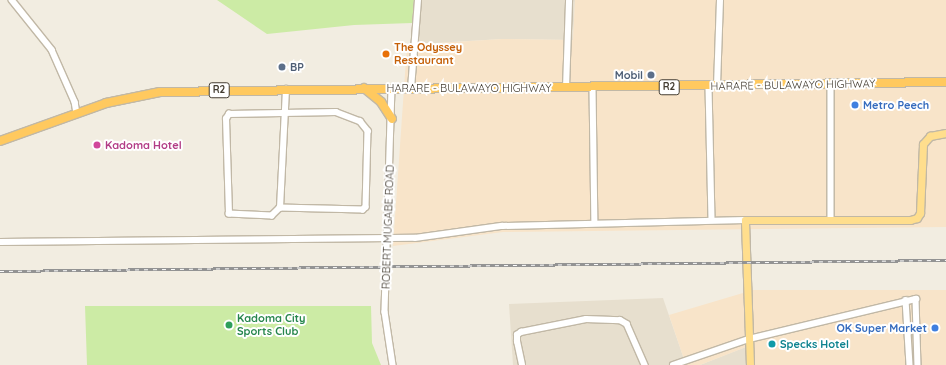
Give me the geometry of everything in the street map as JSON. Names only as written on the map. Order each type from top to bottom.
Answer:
[{"type":"highway","name":"HARARE - BULAWAYO HIGHWAY","points":[[0,141],[113,101],[160,92],[364,88],[593,88],[946,82]]},
{"type":"highway","points":[[364,88],[381,102],[392,119]]},
{"type":"main road","points":[[750,365],[746,220],[910,220],[917,218],[920,213],[923,144],[930,136],[946,133]]},
{"type":"street","points":[[12,0],[52,50],[75,102],[77,113]]},
{"type":"street","points":[[411,89],[418,0]]},
{"type":"street","points":[[566,88],[568,0]]},
{"type":"street","points":[[712,220],[713,86],[720,0]]},
{"type":"street","points":[[831,84],[831,220]]},
{"type":"street","name":"ROBERT MUGABE ROAD","points":[[392,88],[385,312],[393,365]]},
{"type":"street","points":[[593,88],[595,223]]},
{"type":"street","points":[[280,208],[363,210],[369,201],[368,131],[360,121],[336,112],[285,112],[229,114],[226,119],[229,214],[272,216],[280,208],[285,112],[286,89]]},
{"type":"street","points":[[0,242],[388,237],[415,238],[502,226],[746,220]]},
{"type":"street","points":[[673,365],[749,339],[906,300],[916,299],[918,365]]},
{"type":"street","points":[[906,300],[910,365]]},
{"type":"street","points":[[522,365],[517,342],[517,335],[521,332],[586,319],[620,320],[627,324],[645,365]]},
{"type":"shaded area","points":[[414,0],[575,0],[573,40],[502,39],[418,44],[420,23],[412,23]]},
{"type":"shaded area","points":[[575,0],[946,0],[946,227],[503,232],[393,246],[407,45],[502,39],[573,40]]},
{"type":"shaded area","points":[[753,290],[946,290],[946,365],[752,365],[751,345],[700,365],[686,365],[669,315]]},
{"type":"shaded area","points":[[663,298],[686,365],[513,365],[509,304]]},
{"type":"shaded area","points":[[751,345],[752,365],[700,365]]},
{"type":"green space","points":[[217,0],[414,0],[412,23],[354,25],[267,34]]},
{"type":"green space","name":"Kadoma City Sports Club","points":[[85,306],[371,306],[372,343],[381,365],[87,365]]},
{"type":"railway","points":[[0,271],[946,260]]},
{"type":"place","name":"The Odyssey Restaurant","points":[[386,54]]},
{"type":"place","name":"BP","points":[[282,67]]},
{"type":"place","name":"Mobil","points":[[651,75]]},
{"type":"place","name":"Metro Peech","points":[[855,105]]},
{"type":"place","name":"Kadoma Hotel","points":[[97,145]]},
{"type":"place","name":"Kadoma City Sports Club","points":[[229,325]]},
{"type":"place","name":"OK Super Market","points":[[935,328]]},
{"type":"place","name":"Specks Hotel","points":[[772,344]]}]
